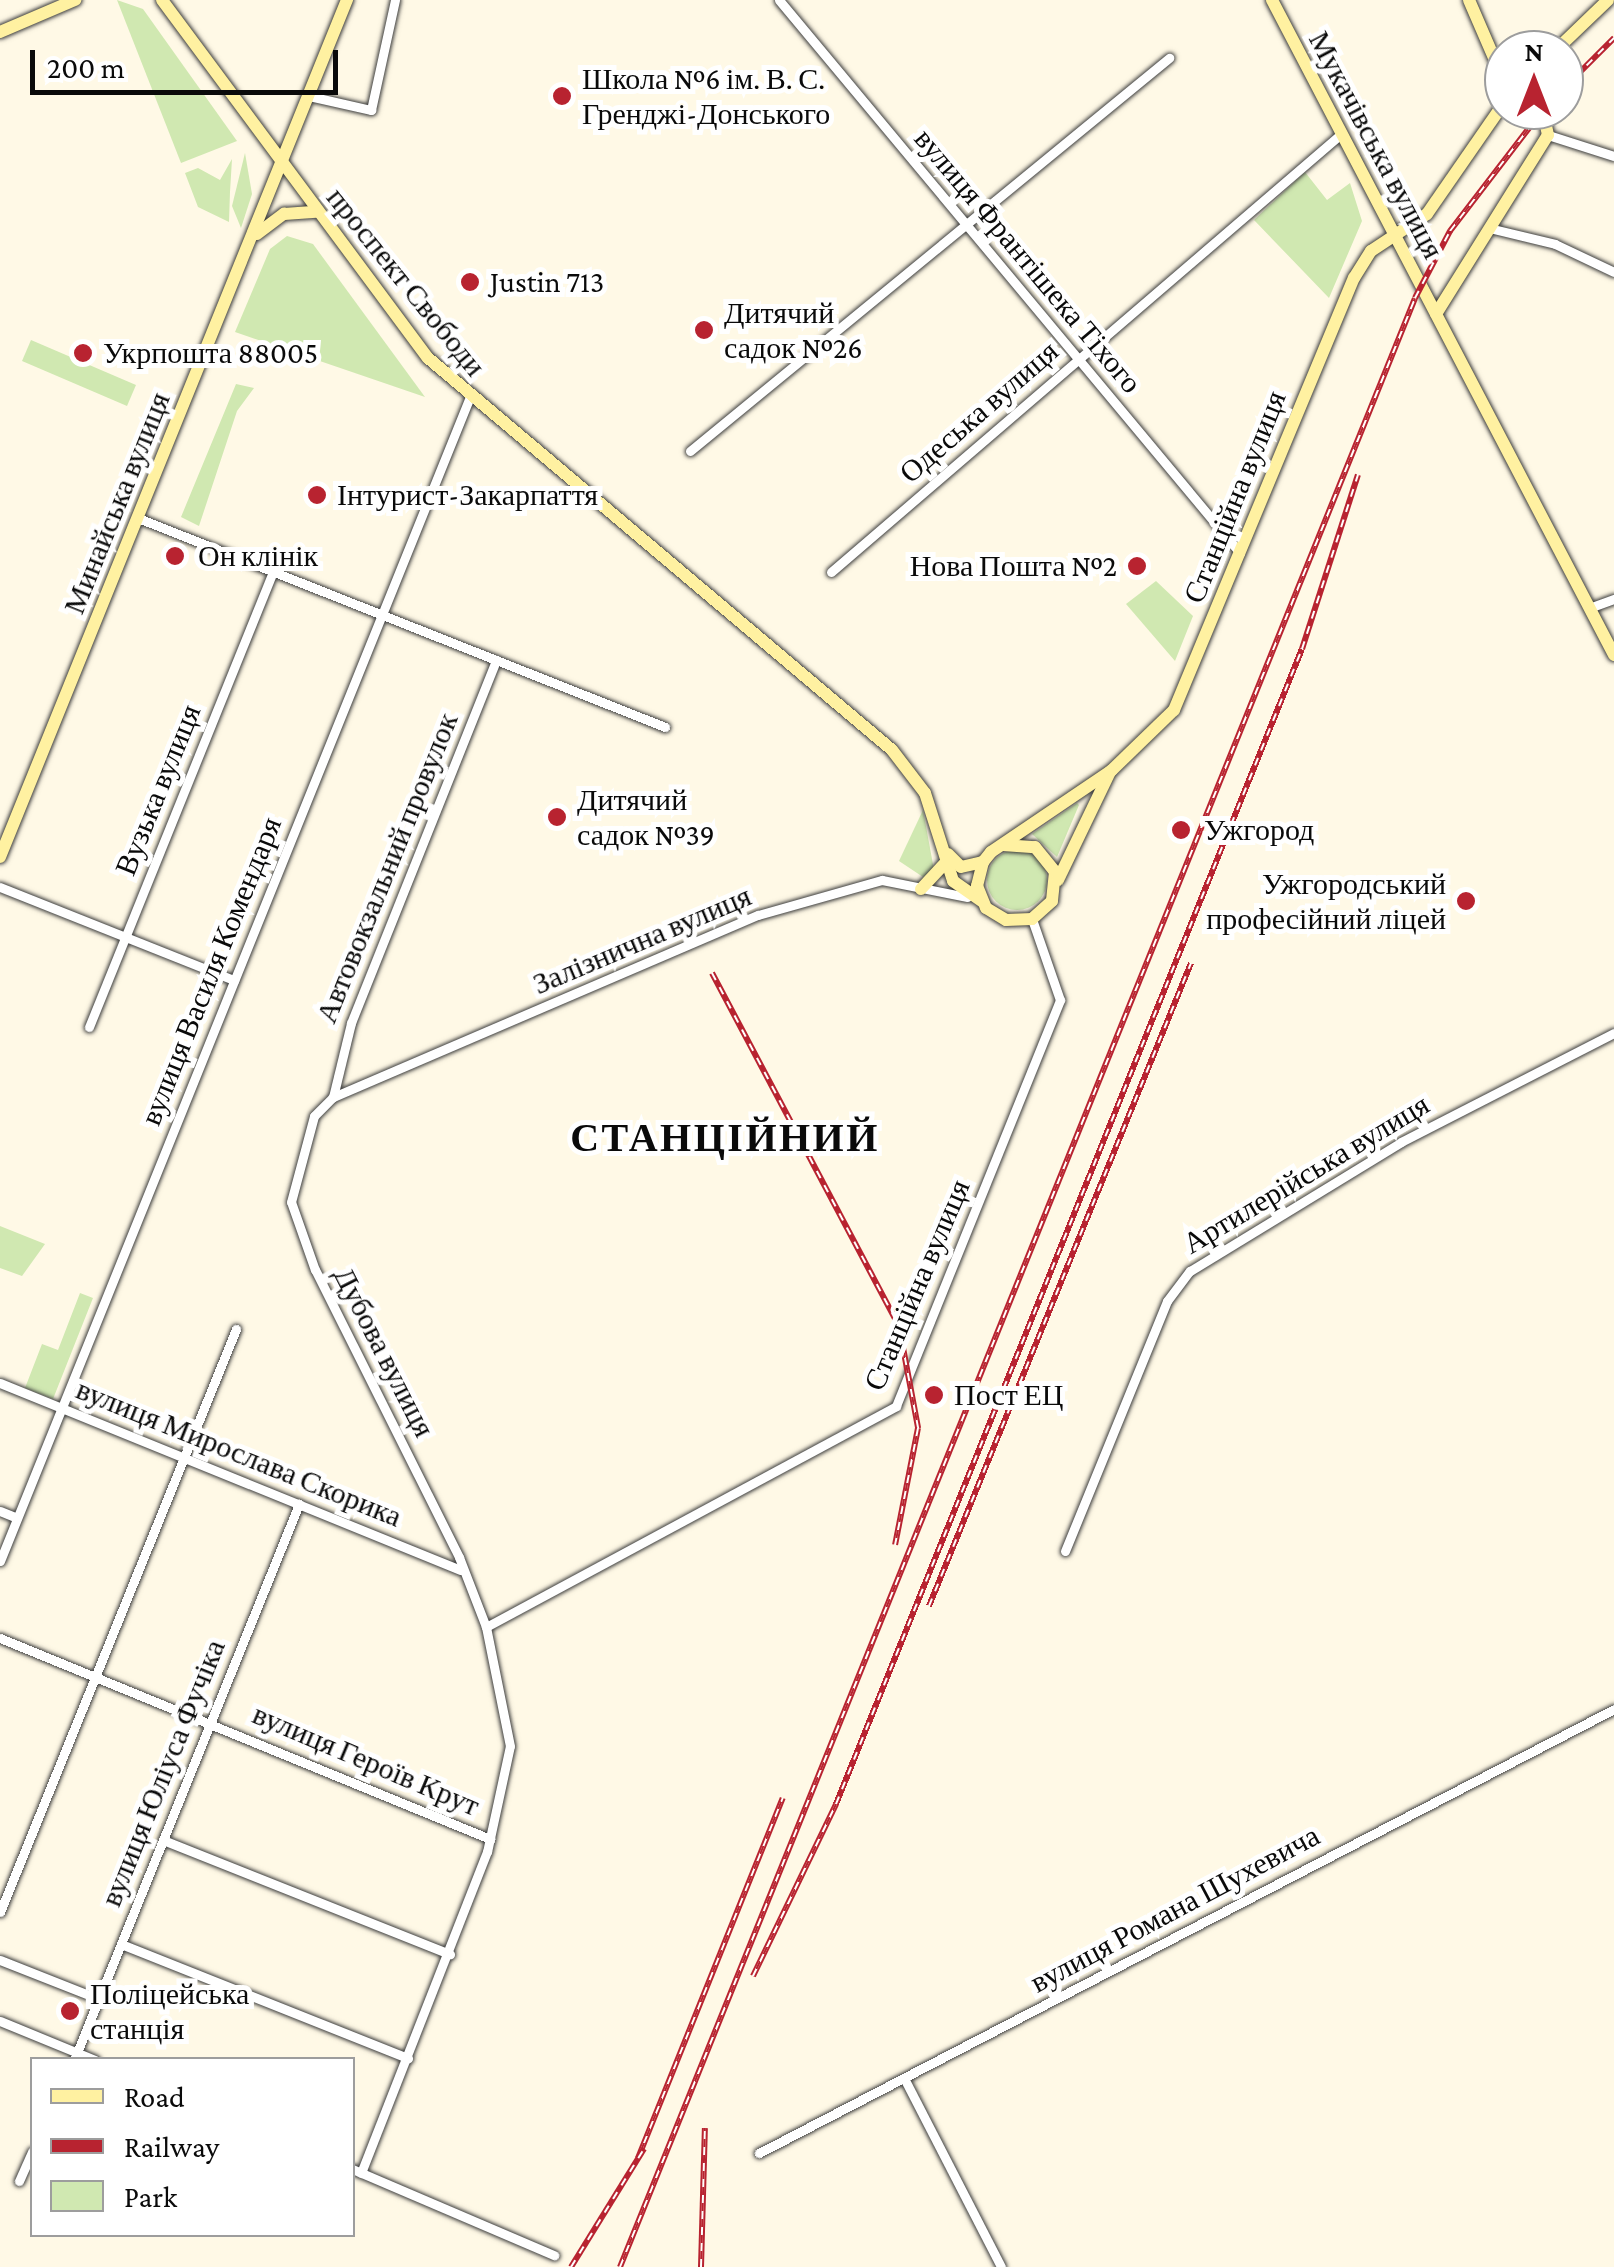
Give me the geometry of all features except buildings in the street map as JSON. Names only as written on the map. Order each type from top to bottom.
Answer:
[{"type":"main road","points":[[0,32],[75,0]]},
{"type":"main road","name":"проспект Свободи","points":[[162,0],[282,168],[468,399],[892,750],[925,793],[946,862],[967,897]]},
{"type":"main road","name":"Минайська вулиця","points":[[0,857],[347,0]]},
{"type":"main road","name":"Мукачівська вулиця","points":[[1272,0],[1614,656]]},
{"type":"main road","points":[[1469,0],[1484,35]]},
{"type":"main road","points":[[1577,30],[1608,0]]},
{"type":"main road","name":"Станційна вулиця","points":[[1003,845],[1112,770],[1174,710],[1354,278],[1394,237],[1428,214],[1486,130]]},
{"type":"main road","points":[[1436,314],[1486,227],[1532,130]]},
{"type":"main road","points":[[252,239],[284,214],[316,212]]},
{"type":"main road","name":"Станційна вулиця","points":[[1057,883],[1112,770]]},
{"type":"main road","points":[[944,847],[958,866],[983,862],[1003,845],[1035,847],[1057,883],[1032,919],[1006,920],[982,901],[983,862]]},
{"type":"main road","points":[[921,889],[946,862]]},
{"type":"main road","name":"Залізнична вулиця","points":[[967,897],[982,901]]},
{"type":"street","points":[[309,96],[371,110],[395,0]]},
{"type":"street","name":"вулиця Франтішека Тіхого","points":[[779,0],[1240,552]]},
{"type":"street","points":[[690,452],[1169,58]]},
{"type":"street","points":[[1562,130],[1614,156]]},
{"type":"street","name":"Одеська вулиця","points":[[831,572],[1341,134]]},
{"type":"street","points":[[1486,227],[1572,250],[1614,272]]},
{"type":"street","name":"вулиця Василя Комендаря","points":[[0,1561],[468,399]]},
{"type":"street","points":[[138,518],[665,727]]},
{"type":"street","name":"Вузька вулиця","points":[[89,1026],[273,571]]},
{"type":"street","points":[[1590,608],[1614,600]]},
{"type":"street","name":"Автовокзальний провулок","points":[[333,1097],[350,1023],[496,660]]},
{"type":"street","name":"Залізнична вулиця","points":[[333,1097],[758,916],[882,880],[967,897]]},
{"type":"street","points":[[0,887],[234,980]]},
{"type":"street","name":"Станційна вулиця","points":[[486,1627],[896,1406],[1060,1000],[1032,919]]},
{"type":"street","name":"Артилерійська вулиця","points":[[1065,1551],[1166,1301],[1190,1271],[1401,1142],[1614,1033]]},
{"type":"street","name":"Дубова вулиця","points":[[333,1097],[304,1138],[292,1202],[314,1270],[486,1627],[510,1746],[490,1839],[450,1954],[357,2171]]},
{"type":"street","points":[[0,1912],[236,1329]]},
{"type":"street","name":"вулиця Мирослава Скорика","points":[[0,1383],[460,1570]]},
{"type":"street","name":"вулиця Юліуса Фучіка","points":[[76,2056],[298,1504]]},
{"type":"street","points":[[0,1511],[17,1518]]},
{"type":"street","name":"вулиця Героїв Крут","points":[[0,1638],[490,1839]]},
{"type":"street","name":"вулиця Романа Шухевича","points":[[759,2153],[1614,1708]]},
{"type":"street","points":[[163,1840],[450,1954]]},
{"type":"street","points":[[122,1944],[408,2058]]},
{"type":"street","points":[[0,1960],[99,1999]]},
{"type":"street","points":[[0,2021],[76,2056]]},
{"type":"street","points":[[904,2078],[1001,2267]]},
{"type":"street","points":[[19,2181],[30,2156]]},
{"type":"street","points":[[357,2171],[554,2255]]},
{"type":"green space","points":[[117,0],[143,9],[237,141],[181,163]]},
{"type":"green space","points":[[245,153],[252,194],[241,228],[232,206]]},
{"type":"green space","points":[[232,159],[229,222],[198,207],[185,173],[198,168],[220,180]]},
{"type":"green space","points":[[1305,172],[1327,200],[1350,183],[1362,221],[1329,298],[1254,220]]},
{"type":"green space","points":[[287,236],[313,244],[425,397],[235,332],[270,249]]},
{"type":"green space","points":[[31,340],[136,385],[127,406],[22,361]]},
{"type":"green space","points":[[236,384],[254,388],[237,411],[199,526],[181,517]]},
{"type":"green space","points":[[1156,581],[1193,616],[1175,661],[1126,604]]},
{"type":"green space","points":[[1079,805],[1057,857],[1032,834]]},
{"type":"green space","points":[[923,810],[934,870],[923,877],[899,861]]},
{"type":"green space","points":[[1017,850],[1038,859],[1047,880],[1038,901],[1017,910],[996,901],[987,880],[996,859]]},
{"type":"green space","points":[[0,1226],[45,1244],[22,1276],[0,1268]]},
{"type":"green space","points":[[80,1293],[93,1298],[53,1399],[25,1388],[42,1344],[58,1350]]},
{"type":"railway","points":[[1584,68],[1614,38]]},
{"type":"railway","points":[[620,2267],[1415,298],[1450,231],[1528,130]]},
{"type":"railway","points":[[753,1976],[836,1804],[1302,649],[1358,475]]},
{"type":"railway","points":[[929,1606],[1191,963]]},
{"type":"railway","points":[[712,973],[899,1326],[918,1428],[895,1545]]},
{"type":"railway","points":[[638,2158],[783,1798]]},
{"type":"railway","points":[[701,2267],[705,2128]]},
{"type":"railway","points":[[571,2267],[644,2149]]},
{"type":"place","name":"Школа №6 ім. В. С. Гренджі-Донського","points":[[562,96]]},
{"type":"place","name":"Justin 713","points":[[470,282]]},
{"type":"place","name":"Дитячий садок №26","points":[[704,330]]},
{"type":"place","name":"Укрпошта 88005","points":[[83,353]]},
{"type":"place","name":"Інтурист-Закарпаття","points":[[317,495]]},
{"type":"place","name":"Он клінік","points":[[175,556]]},
{"type":"place","name":"Нова Пошта №2","points":[[1137,566]]},
{"type":"place","name":"Дитячий садок №39","points":[[557,817]]},
{"type":"place","name":"Ужгород","points":[[1181,830]]},
{"type":"place","name":"Ужгородський професійний ліцей","points":[[1466,901]]},
{"type":"place","name":"Пост ЕЦ","points":[[934,1395]]},
{"type":"place","name":"Поліцейська станція","points":[[70,2011]]},
{"type":"district","name":"СТАНЦІЙНИЙ","points":[[725,1138]]}]
